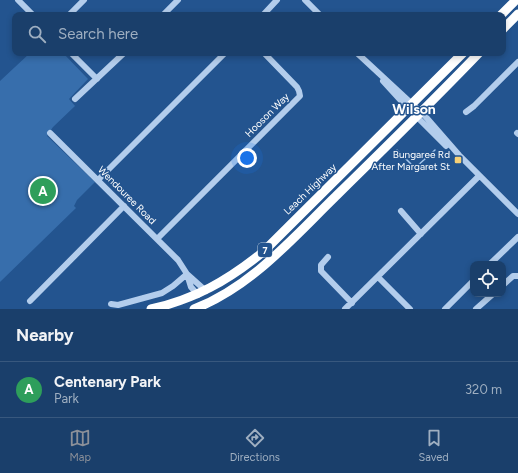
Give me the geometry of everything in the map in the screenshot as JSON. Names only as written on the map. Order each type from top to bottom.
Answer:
[{"type":"highway","points":[[504,12],[516,0]]},
{"type":"highway","points":[[506,25],[518,14]]},
{"type":"highway","name":"Leach Highway","points":[[151,309],[169,305],[202,293],[227,279],[263,252],[460,56]]},
{"type":"highway","name":"7","points":[[194,309],[227,293],[269,261],[419,115],[476,56]]},
{"type":"highway","points":[[202,293],[208,297],[245,280]]},
{"type":"street","points":[[18,0],[30,12]]},
{"type":"street","points":[[72,12],[84,0]]},
{"type":"street","points":[[166,12],[178,0]]},
{"type":"street","points":[[266,12],[278,0]]},
{"type":"street","points":[[305,0],[317,12]]},
{"type":"street","points":[[74,56],[96,79]]},
{"type":"street","points":[[75,99],[121,56]]},
{"type":"street","points":[[98,180],[223,56]]},
{"type":"street","name":"Hooson Way","points":[[157,239],[300,96],[297,87],[267,56]]},
{"type":"street","points":[[361,56],[453,152],[459,155],[518,214]]},
{"type":"street","points":[[466,112],[474,106],[518,62]]},
{"type":"street","name":"Wendouree Road","points":[[50,133],[178,260],[187,274],[191,287],[202,293]]},
{"type":"street","points":[[345,309],[479,176]]},
{"type":"street","points":[[30,301],[124,206]]},
{"type":"street","points":[[401,211],[421,234]]},
{"type":"street","points":[[493,261],[517,236]]},
{"type":"street","points":[[328,258],[321,265],[321,271],[352,303]]},
{"type":"street","points":[[111,304],[118,305],[162,293],[187,274]]},
{"type":"street","points":[[506,282],[513,276],[517,275]]},
{"type":"street","points":[[378,277],[410,309]]},
{"type":"street","points":[[445,309],[470,284]]},
{"type":"street","points":[[476,309],[490,297]]},
{"type":"shaded area","points":[[27,56],[66,56],[88,79],[69,99],[75,106],[53,127],[47,136],[95,182],[77,200],[74,206],[76,208],[0,282],[0,81]]},
{"type":"waterway","points":[[397,150],[416,167],[435,150]]},
{"type":"place","name":"Bungaree Rd After Margaret St","points":[[458,160]]},
{"type":"place","name":"Centenary Park","points":[[43,191]]},
{"type":"district","name":"Wilson","points":[[414,109]]}]
